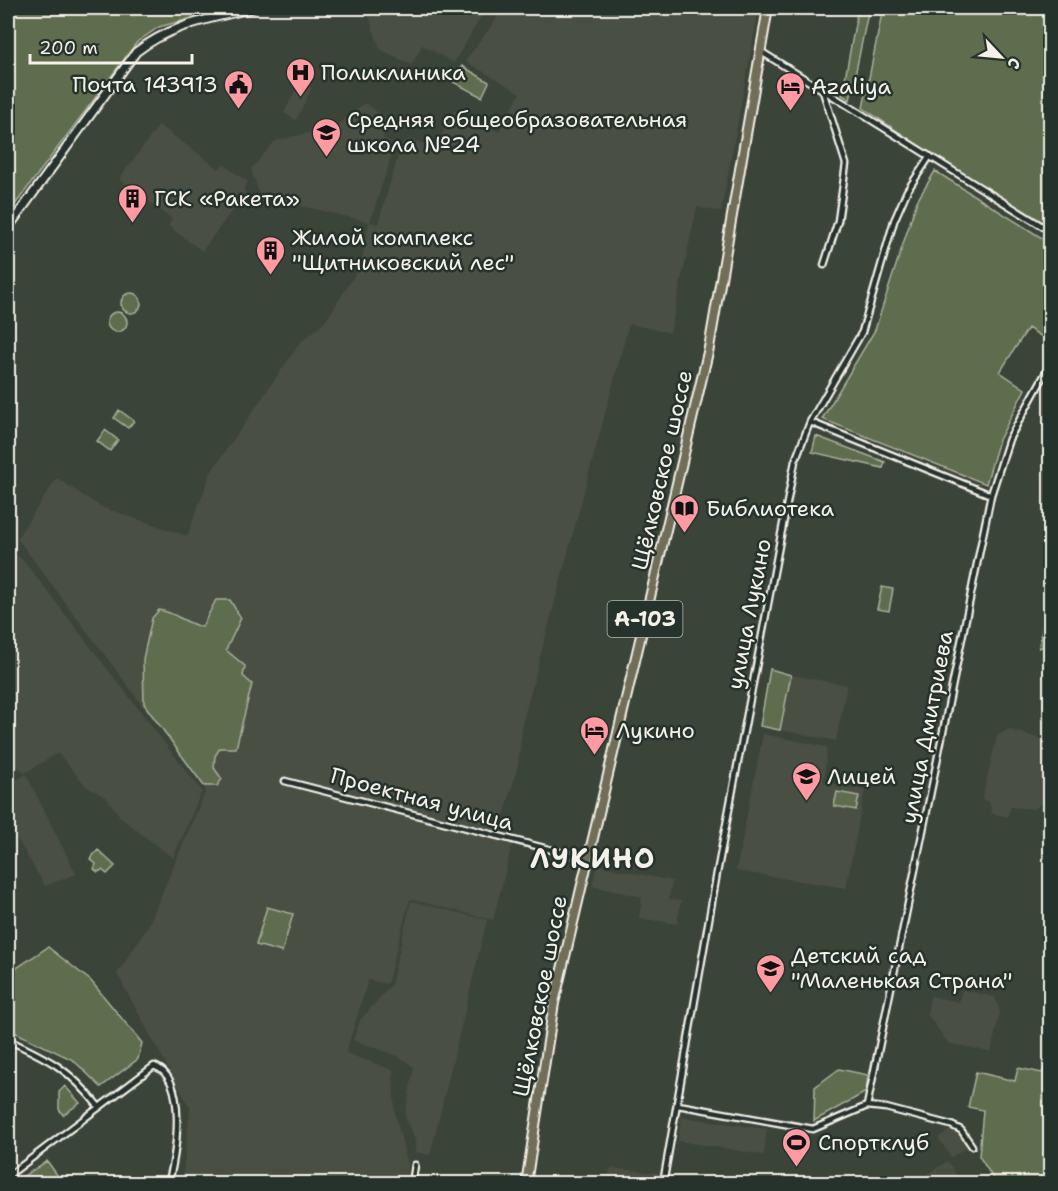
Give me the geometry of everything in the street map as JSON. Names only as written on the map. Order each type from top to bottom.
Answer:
[{"type":"main road","points":[[8,228],[136,52],[156,36],[180,26],[253,8]]},
{"type":"main road","name":"Щёлковское шоссе","points":[[526,1184],[550,1023],[707,357],[768,8]]},
{"type":"street","points":[[760,51],[1050,231]]},
{"type":"street","points":[[822,88],[846,164],[838,221],[824,265]]},
{"type":"street","name":"улица Лукино","points":[[663,1184],[717,873],[798,450],[810,422],[862,332],[894,221],[907,191],[930,156]]},
{"type":"street","name":"улица Дмитриева","points":[[867,1106],[991,495],[1009,439],[1050,365]]},
{"type":"street","points":[[810,422],[991,495]]},
{"type":"street","name":"Проектная улица","points":[[285,781],[587,859]]},
{"type":"street","points":[[8,1041],[55,1063],[70,1073],[99,1107]]},
{"type":"street","points":[[8,1176],[154,1066],[166,1075],[177,1111],[176,1153],[168,1184]]},
{"type":"street","points":[[678,1105],[813,1129],[867,1106],[886,1108],[951,1125],[961,1130],[972,1146]]},
{"type":"street","points":[[412,1184],[415,1166]]},
{"type":"shaded area","points":[[366,8],[486,8],[454,63],[422,45],[412,65],[380,49]]},
{"type":"shaded area","points":[[502,8],[759,8],[721,212],[697,207],[670,333],[629,324],[523,721],[518,765],[498,838],[513,842],[493,920],[410,899],[387,984],[368,980],[346,1053],[393,1070],[395,1114],[408,1165],[406,1183],[182,1183],[190,1108],[117,974],[148,926],[206,790],[17,538],[57,478],[99,506],[187,536],[211,472],[300,343],[325,322],[361,265],[369,222],[260,196],[251,169],[275,141],[336,126],[365,103],[389,121],[383,138],[395,145],[370,222],[378,224],[402,143],[409,139],[428,145],[439,140],[454,110],[499,132],[520,93],[465,61]]},
{"type":"shaded area","name":"Поликлиника","points":[[300,82],[312,88],[296,120],[284,113]]},
{"type":"shaded area","points":[[159,125],[219,169],[223,164],[248,182],[243,189],[246,192],[202,251],[168,226],[172,219],[119,179]]},
{"type":"shaded area","points":[[8,549],[24,561],[202,791],[173,858],[122,819],[107,798],[87,787],[58,753],[25,773],[8,759]]},
{"type":"shaded area","points":[[791,675],[847,685],[836,741],[780,730]]},
{"type":"shaded area","points":[[1009,729],[1045,740],[1050,764],[1050,798],[1034,809],[1011,807],[1007,817],[992,813],[989,802],[982,799],[997,736]]},
{"type":"shaded area","name":"Лицей","points":[[763,734],[827,747],[824,782],[865,790],[846,888],[736,871]]},
{"type":"shaded area","points":[[26,774],[76,874],[45,886],[8,824],[8,785]]},
{"type":"shaded area","points":[[597,865],[672,881],[669,899],[681,901],[677,924],[639,918],[642,897],[592,886]]},
{"type":"shaded area","points":[[411,901],[487,920],[430,1155],[415,1152],[415,1139],[405,1117],[414,1067],[398,1056],[353,1040],[360,1020],[391,985]]},
{"type":"shaded area","points":[[962,990],[995,997],[1000,1012],[991,1052],[948,1043],[927,1014],[930,996],[959,1002]]},
{"type":"shaded area","points":[[681,1117],[767,1129],[764,1155],[678,1141]]},
{"type":"shaded area","points":[[951,1129],[963,1136],[966,1148],[951,1157],[938,1138]]},
{"type":"shaded area","points":[[948,1161],[961,1183],[913,1183]]},
{"type":"shaded area","points":[[610,1168],[661,1173],[659,1183],[608,1183]]},
{"type":"green space","points":[[8,8],[229,8],[159,27],[137,42],[8,214]]},
{"type":"green space","points":[[858,8],[869,8],[850,100],[842,95]]},
{"type":"green space","points":[[883,8],[1050,8],[1050,233],[863,108]]},
{"type":"green space","points":[[462,66],[489,82],[482,97],[453,82]]},
{"type":"green space","points":[[935,171],[1050,243],[1050,342],[1028,328],[1000,372],[1025,389],[999,440],[986,484],[822,419],[875,330],[917,201]]},
{"type":"green space","points":[[131,293],[138,296],[141,303],[138,310],[131,313],[124,310],[121,303],[124,296]]},
{"type":"green space","points":[[117,312],[124,315],[127,322],[124,329],[117,332],[110,329],[107,322],[110,315]]},
{"type":"green space","points":[[119,410],[134,421],[128,428],[114,418]]},
{"type":"green space","points":[[105,430],[118,440],[110,451],[97,441]]},
{"type":"green space","points":[[816,436],[885,462],[883,468],[812,452]]},
{"type":"green space","points":[[882,587],[893,589],[889,611],[877,609]]},
{"type":"green space","points":[[216,600],[230,600],[241,618],[226,650],[245,666],[243,676],[252,684],[236,748],[220,748],[215,756],[214,768],[222,779],[217,786],[204,786],[144,704],[143,659],[152,618],[159,610],[202,627]]},
{"type":"green space","points":[[1050,616],[1050,635],[1046,637],[1047,645],[1039,648],[1044,617]]},
{"type":"green space","points":[[770,669],[791,675],[780,730],[760,726]]},
{"type":"green space","points":[[837,792],[859,796],[856,810],[834,806]]},
{"type":"green space","points":[[98,850],[115,866],[107,874],[102,870],[98,872],[94,869],[96,864],[90,859]]},
{"type":"green space","points":[[267,907],[293,914],[282,952],[256,945]]},
{"type":"green space","points":[[48,947],[91,981],[142,1043],[138,1059],[101,1087],[73,1060],[8,1029],[8,974]]},
{"type":"green space","points":[[1050,1057],[1050,1183],[996,1183],[979,1156],[983,1110],[968,1107],[976,1072],[1015,1081],[1018,1068],[1042,1073]]},
{"type":"green space","points":[[839,1069],[868,1075],[866,1092],[814,1121],[815,1087]]},
{"type":"green space","points":[[65,1086],[80,1103],[63,1115],[59,1109],[59,1092]]},
{"type":"green space","points":[[47,1161],[63,1183],[13,1183]]},
{"type":"place","name":"Поликлиника","points":[[300,98]]},
{"type":"place","name":"Почта 143913","points":[[239,110]]},
{"type":"place","name":"Azaliya","points":[[790,112]]},
{"type":"place","name":"Средняя общеобразовательная школа №24","points":[[326,158]]},
{"type":"place","name":"ГСК «Ракета»","points":[[133,224]]},
{"type":"place","name":"Жилой комплекс \"Щитниковский лес\"","points":[[271,276]]},
{"type":"place","name":"Библиотека","points":[[685,534]]},
{"type":"place","name":"Лукино","points":[[595,756]]},
{"type":"place","name":"Лицей","points":[[806,802]]},
{"type":"place","name":"Детский сад \"Маленькая Страна\"","points":[[770,994]]},
{"type":"place","name":"Спортклуб","points":[[797,1168]]},
{"type":"district","name":"ЛУКИНО","points":[[593,858]]}]
